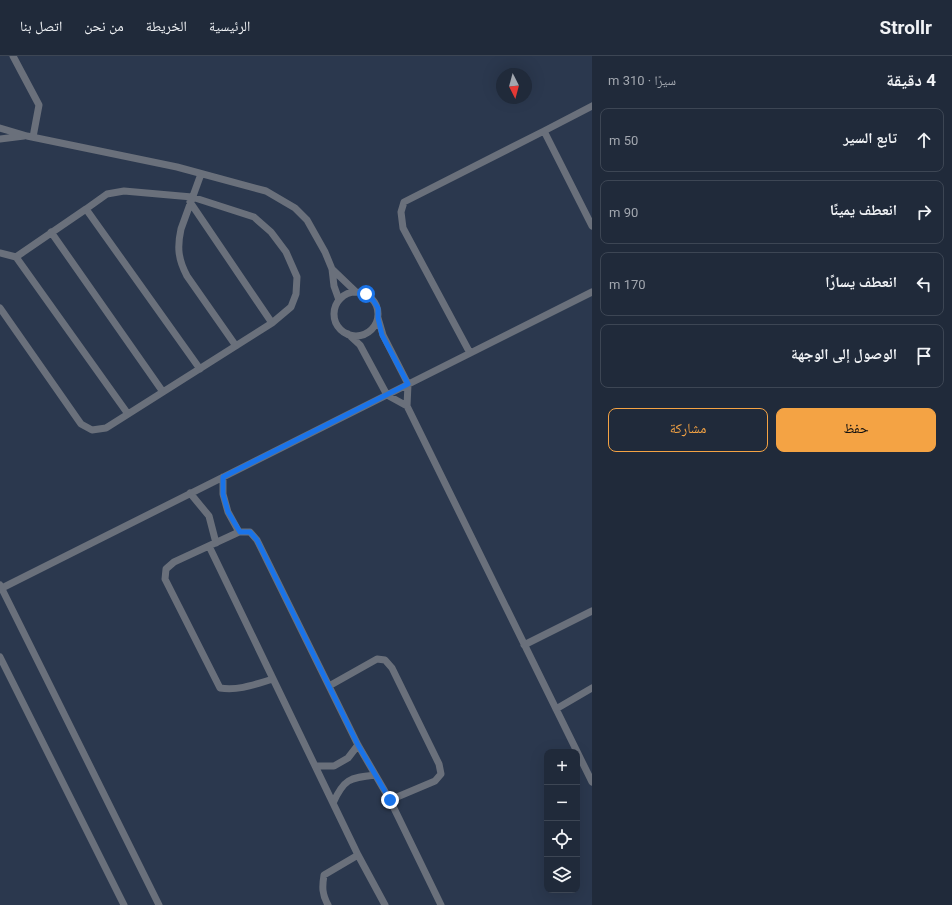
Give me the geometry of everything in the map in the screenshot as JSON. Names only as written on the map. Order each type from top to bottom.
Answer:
[{"type":"lane","points":[[13,56],[39,105],[30,136]]},
{"type":"lane","points":[[470,353],[403,228],[401,212],[404,202],[592,106]]},
{"type":"lane","points":[[0,128],[30,136],[169,166],[266,191],[294,208],[307,220],[325,252],[332,269],[334,286],[339,300]]},
{"type":"lane","points":[[544,131],[592,226]]},
{"type":"lane","points":[[0,138],[30,136]]},
{"type":"lane","points":[[201,174],[181,229],[178,248],[181,262],[187,276],[236,346]]},
{"type":"lane","points":[[0,308],[81,424],[92,430],[106,428],[272,323],[291,307],[296,294],[297,277],[286,252],[271,232],[254,217],[192,199],[124,191],[107,194],[16,257]]},
{"type":"lane","points":[[192,199],[272,323]]},
{"type":"lane","points":[[86,209],[200,369]]},
{"type":"lane","points":[[51,232],[163,392]]},
{"type":"lane","points":[[0,253],[16,257],[128,414]]},
{"type":"lane","points":[[332,269],[356,292]]},
{"type":"lane","points":[[407,406],[387,395],[360,345],[339,327],[335,318],[335,309],[339,300],[347,294],[356,292],[366,294],[373,300],[378,308],[378,318],[382,335],[408,384],[407,406],[592,782]]},
{"type":"lane","points":[[159,905],[0,587],[592,292]]},
{"type":"lane","points":[[347,333],[356,335],[366,333],[374,327],[378,318]]},
{"type":"lane","points":[[223,477],[223,494],[228,512],[240,532]]},
{"type":"lane","points":[[190,493],[209,516],[216,543]]},
{"type":"lane","points":[[274,679],[242,688],[220,688],[165,579],[166,569],[174,562],[240,532],[250,532],[257,540],[358,745],[390,800],[442,905]]},
{"type":"lane","points":[[209,546],[358,856],[385,905]]},
{"type":"lane","points":[[524,645],[592,611]]},
{"type":"lane","points":[[0,657],[124,905]]},
{"type":"lane","points":[[329,686],[377,659],[385,660],[392,668],[439,764],[441,774],[435,781],[390,800]]},
{"type":"lane","points":[[556,709],[592,688]]},
{"type":"lane","points":[[316,766],[334,766],[348,758],[358,745]]},
{"type":"lane","points":[[333,803],[339,789],[350,779],[375,775]]},
{"type":"lane","points":[[328,905],[322,886],[324,875],[358,856]]},
{"type":"route","points":[[366,294],[373,300],[378,308],[378,318],[382,335],[408,384],[223,477],[223,494],[228,512],[240,532],[250,532],[257,540],[358,745],[390,800]]}]
